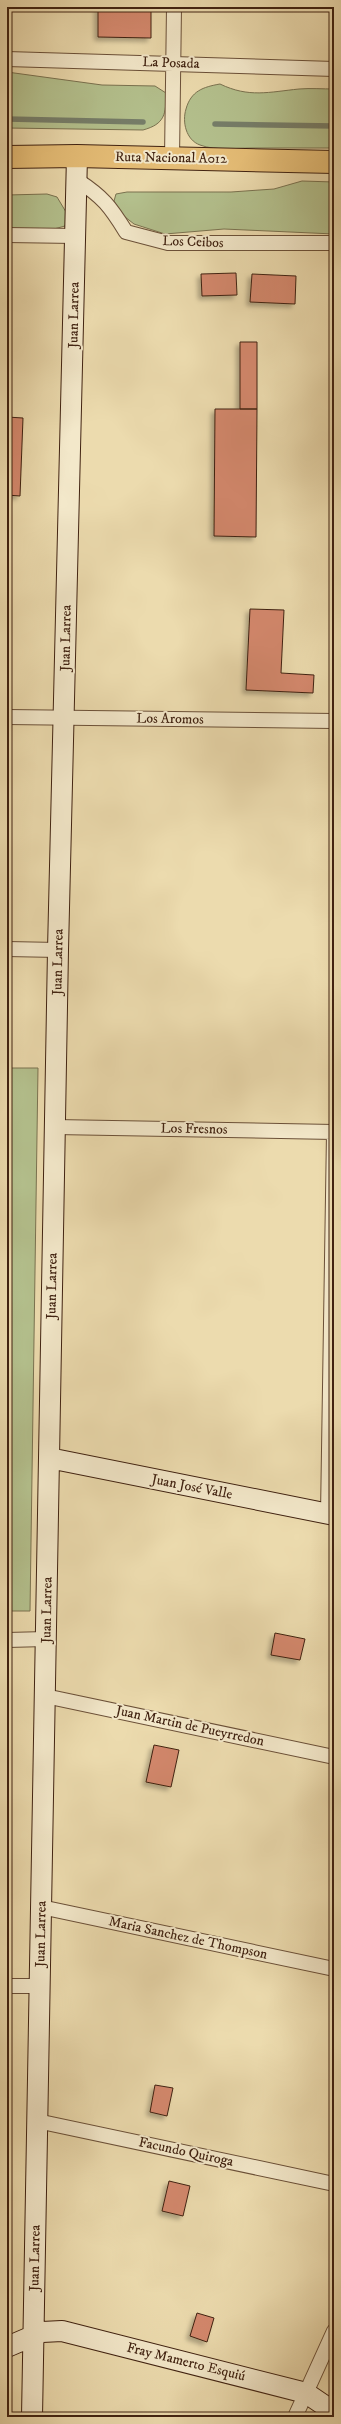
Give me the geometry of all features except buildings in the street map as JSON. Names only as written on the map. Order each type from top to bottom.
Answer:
[{"type":"highway","name":"Ruta Nacional A012","points":[[7,157],[77,156],[334,162]]},
{"type":"street","points":[[172,158],[174,7]]},
{"type":"street","name":"La Posada","points":[[7,59],[334,69]]},
{"type":"street","name":"Juan Larrea","points":[[32,2417],[58,950],[77,156]]},
{"type":"street","name":"Los Ceibos","points":[[77,180],[98,194],[110,206],[126,232],[168,243],[334,243]]},
{"type":"street","points":[[7,235],[76,236]]},
{"type":"street","name":"Los Aromos","points":[[7,717],[334,721]]},
{"type":"street","points":[[7,949],[58,950]]},
{"type":"street","name":"Los Fresnos","points":[[55,1127],[334,1133]]},
{"type":"street","points":[[331,1514],[334,1133]]},
{"type":"street","name":"Juan José Valle","points":[[49,1458],[331,1514]]},
{"type":"street","points":[[7,1640],[46,1639]]},
{"type":"street","name":"Juan Martin de Pueyrredon","points":[[45,1696],[334,1757]]},
{"type":"street","name":"Maria Sanchez de Thompson","points":[[42,1907],[334,1970]]},
{"type":"street","points":[[7,1986],[40,1986]]},
{"type":"street","name":"Facundo Quiroga","points":[[38,2121],[334,2184]]},
{"type":"street","name":"Fray Mamerto Esquiú","points":[[7,2347],[42,2332],[62,2331],[306,2393],[334,2412]]},
{"type":"street","points":[[295,2417],[334,2331]]},
{"type":"green space","points":[[7,72],[102,85],[155,86],[166,93],[165,112],[163,117],[156,125],[143,130],[7,128]]},
{"type":"green space","points":[[220,84],[250,93],[303,89],[334,89],[334,148],[219,149],[206,147],[195,143],[188,135],[185,125],[185,114],[188,103],[194,94],[203,88]]},
{"type":"green space","points":[[302,181],[334,182],[334,234],[224,229],[165,234],[134,224],[120,213],[114,201],[116,194],[127,192],[231,192],[274,189]]},
{"type":"green space","points":[[47,194],[57,197],[69,217],[65,226],[50,230],[7,229],[7,195]]},
{"type":"green space","points":[[7,1068],[38,1068],[30,1611],[7,1611]]},
{"type":"waterway","points":[[7,119],[143,122]]},
{"type":"waterway","points":[[215,124],[334,126]]}]
